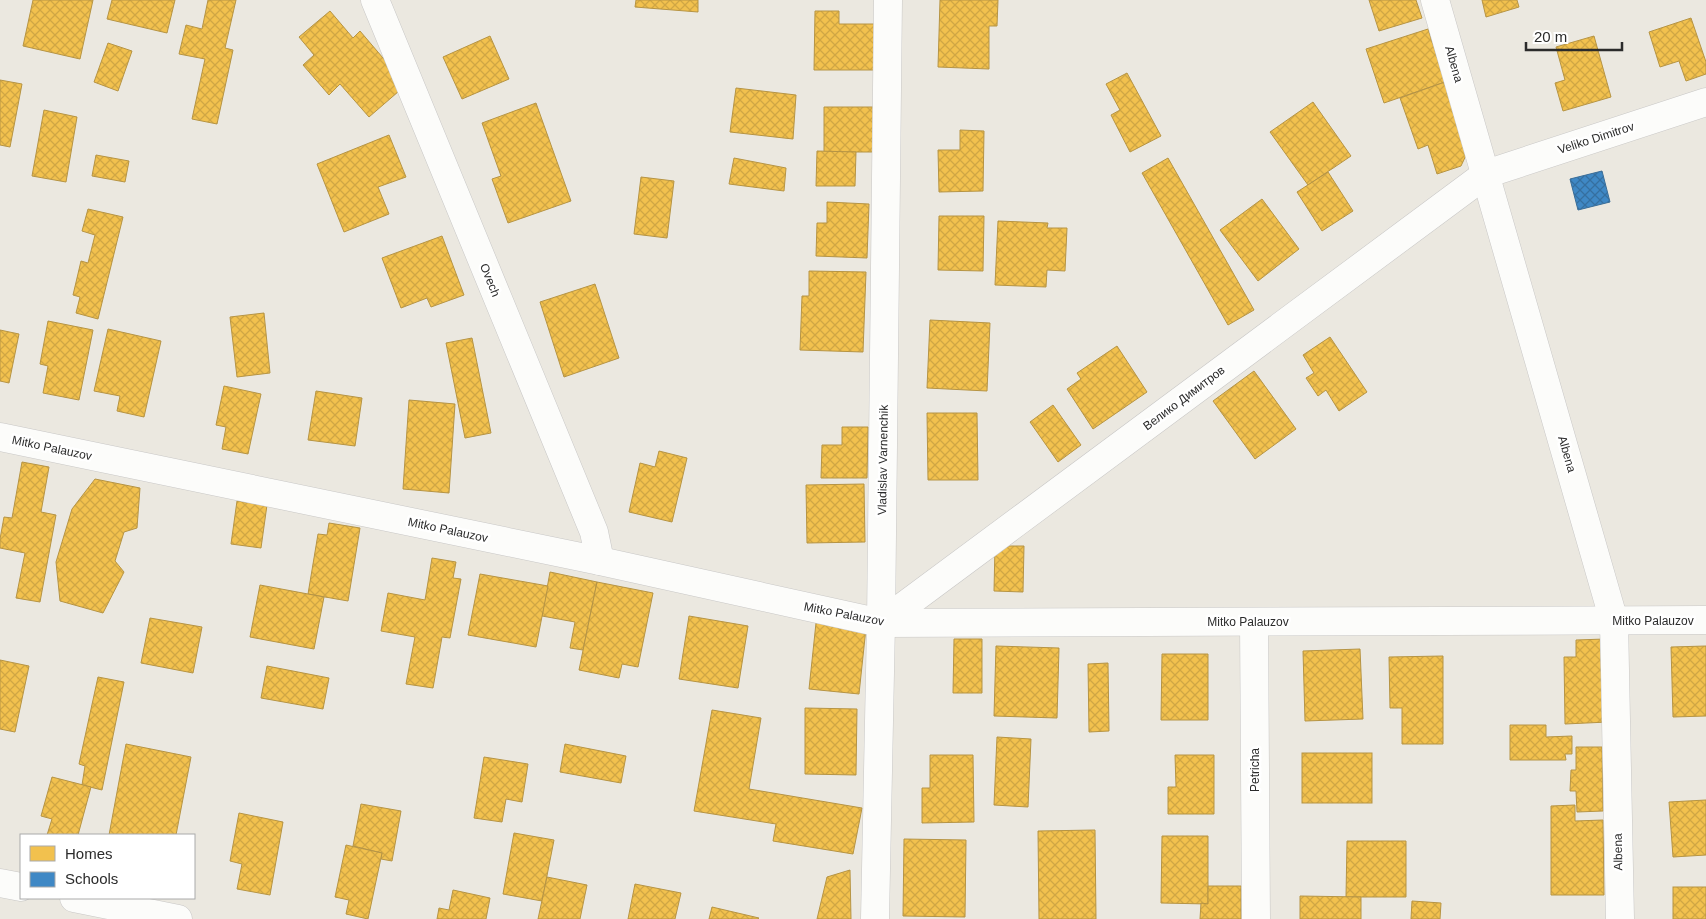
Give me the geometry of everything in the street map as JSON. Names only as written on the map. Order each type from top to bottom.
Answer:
[{"type":"street","name":"Ovech","points":[[374,0],[594,532],[600,561]]},
{"type":"street","name":"Vladislav Varnenchik","points":[[875,919],[881,623],[888,0]]},
{"type":"street","name":"Albena","points":[[1435,0],[1614,621],[1620,919]]},
{"type":"street","name":"Veliko Dimitrov","points":[[1486,174],[1706,102]]},
{"type":"street","name":"Велико Димитров","points":[[881,623],[1486,174]]},
{"type":"street","name":"Mitko Palauzov","points":[[0,437],[600,561],[881,623],[1706,620]]},
{"type":"street","name":"Petricha","points":[[1254,622],[1256,919]]},
{"type":"street","points":[[0,882],[20,887]]},
{"type":"street","points":[[79,899],[178,919]]},
{"type":"building: Homes","points":[[33,0],[93,0],[80,59],[23,46]]},
{"type":"building: Homes","points":[[112,0],[175,0],[167,33],[107,19]]},
{"type":"building: Homes","points":[[208,0],[236,0],[225,48],[233,50],[217,124],[192,119],[205,59],[179,54],[186,25],[202,29]]},
{"type":"building: Homes","points":[[636,0],[698,0],[698,12],[635,7]]},
{"type":"building: Homes","points":[[940,0],[998,0],[997,26],[989,26],[989,69],[938,67]]},
{"type":"building: Homes","points":[[1369,0],[1416,0],[1422,18],[1379,31]]},
{"type":"building: Homes","points":[[1482,0],[1517,0],[1519,7],[1486,17]]},
{"type":"building: Homes","points":[[330,11],[353,38],[360,31],[406,85],[369,117],[340,84],[329,95],[303,65],[314,55],[299,37]]},
{"type":"building: Homes","points":[[815,11],[839,11],[839,24],[875,24],[874,70],[814,70]]},
{"type":"building: Homes","points":[[1691,18],[1706,62],[1706,74],[1686,81],[1679,61],[1660,67],[1649,32]]},
{"type":"building: Homes","points":[[1428,29],[1445,82],[1384,103],[1366,49]]},
{"type":"building: Homes","points":[[490,36],[509,79],[462,99],[443,57]]},
{"type":"building: Homes","points":[[1594,36],[1611,97],[1563,111],[1555,83],[1565,80],[1556,47]]},
{"type":"building: Homes","points":[[108,43],[132,51],[118,91],[94,82]]},
{"type":"building: Homes","points":[[1127,73],[1161,136],[1130,152],[1111,115],[1120,110],[1106,84]]},
{"type":"building: Homes","points":[[0,80],[22,84],[10,147],[0,145]]},
{"type":"building: Homes","points":[[1445,82],[1468,151],[1461,166],[1437,174],[1428,145],[1418,149],[1400,98]]},
{"type":"building: Homes","points":[[736,88],[796,95],[793,139],[730,132]]},
{"type":"building: Homes","points":[[1313,102],[1351,156],[1308,185],[1270,132]]},
{"type":"building: Homes","points":[[536,103],[571,201],[508,223],[492,179],[501,176],[482,123]]},
{"type":"building: Homes","points":[[824,107],[876,107],[877,152],[824,152]]},
{"type":"building: Homes","points":[[44,110],[77,117],[66,182],[32,176]]},
{"type":"building: Homes","points":[[960,130],[984,131],[983,191],[939,192],[938,150],[960,150]]},
{"type":"building: Homes","points":[[389,135],[406,177],[378,187],[389,214],[344,232],[317,164]]},
{"type":"building: Homes","points":[[817,151],[856,152],[855,186],[816,186]]},
{"type":"building: Homes","points":[[96,155],[129,161],[125,182],[92,176]]},
{"type":"building: Homes","points":[[734,158],[786,168],[784,191],[729,184]]},
{"type":"building: Homes","points":[[1168,158],[1254,310],[1228,325],[1142,173]]},
{"type":"building: Homes","points":[[1328,172],[1353,211],[1322,231],[1297,192]]},
{"type":"building: Homes","points":[[641,177],[674,181],[667,238],[634,234]]},
{"type":"building: Homes","points":[[1262,199],[1299,249],[1258,281],[1220,230]]},
{"type":"building: Homes","points":[[827,202],[869,204],[867,258],[816,256],[817,223],[827,223]]},
{"type":"building: Homes","points":[[88,209],[123,217],[98,319],[76,313],[80,297],[73,295],[81,261],[88,263],[95,235],[82,231]]},
{"type":"building: Homes","points":[[939,216],[984,216],[983,271],[938,270]]},
{"type":"building: Homes","points":[[998,221],[1048,223],[1047,228],[1067,228],[1065,271],[1047,270],[1046,287],[995,285]]},
{"type":"building: Homes","points":[[442,236],[464,295],[431,307],[427,298],[401,308],[382,258]]},
{"type":"building: Homes","points":[[809,271],[866,272],[863,352],[800,350],[802,296],[809,296]]},
{"type":"building: Homes","points":[[595,284],[619,358],[564,377],[540,302]]},
{"type":"building: Homes","points":[[264,313],[270,373],[237,377],[230,317]]},
{"type":"building: Homes","points":[[930,320],[990,323],[987,391],[927,388]]},
{"type":"building: Homes","points":[[48,321],[93,330],[79,400],[43,393],[48,366],[40,364]]},
{"type":"building: Homes","points":[[108,329],[161,341],[144,417],[117,411],[120,396],[94,391]]},
{"type":"building: Homes","points":[[0,330],[19,334],[9,383],[0,381]]},
{"type":"building: Homes","points":[[1330,337],[1367,392],[1339,411],[1326,390],[1318,396],[1306,378],[1314,373],[1303,355]]},
{"type":"building: Homes","points":[[472,338],[491,433],[465,438],[446,343]]},
{"type":"building: Homes","points":[[1117,346],[1147,392],[1093,429],[1067,389],[1081,379],[1077,373]]},
{"type":"building: Homes","points":[[1254,371],[1296,429],[1255,459],[1213,401]]},
{"type":"building: Homes","points":[[224,386],[261,394],[248,454],[222,449],[226,427],[216,425]]},
{"type":"building: Homes","points":[[316,391],[362,398],[355,446],[308,440]]},
{"type":"building: Homes","points":[[409,400],[455,404],[449,493],[403,489]]},
{"type":"building: Homes","points":[[1053,405],[1081,445],[1058,462],[1030,422]]},
{"type":"building: Homes","points":[[927,413],[977,413],[978,480],[928,480]]},
{"type":"building: Homes","points":[[842,427],[868,427],[867,478],[821,478],[822,445],[842,445]]},
{"type":"building: Homes","points":[[659,451],[687,458],[672,522],[629,512],[640,463],[655,467]]},
{"type":"building: Homes","points":[[22,462],[49,467],[41,512],[56,515],[40,602],[16,598],[25,553],[0,548],[4,517],[12,518]]},
{"type":"building: Homes","points":[[95,479],[140,488],[137,528],[124,532],[115,561],[124,572],[103,613],[60,601],[56,562],[72,509]]},
{"type":"building: Homes","points":[[864,484],[865,542],[807,543],[806,485]]},
{"type":"building: Homes","points":[[237,501],[267,505],[261,548],[231,544]]},
{"type":"building: Homes","points":[[329,523],[360,528],[348,601],[308,594],[318,534],[327,535]]},
{"type":"building: Homes","points":[[995,546],[1024,546],[1023,592],[994,591]]},
{"type":"building: Homes","points":[[432,558],[456,562],[453,578],[461,579],[450,638],[442,637],[433,688],[406,684],[415,637],[381,631],[388,593],[425,600]]},
{"type":"building: Homes","points":[[550,572],[597,582],[583,650],[570,648],[575,622],[542,616]]},
{"type":"building: Homes","points":[[480,574],[548,586],[536,647],[468,635]]},
{"type":"building: Homes","points":[[597,582],[653,593],[638,667],[622,664],[619,678],[579,670]]},
{"type":"building: Homes","points":[[260,585],[324,597],[314,649],[250,637]]},
{"type":"building: Homes","points":[[689,616],[748,626],[738,688],[679,679]]},
{"type":"building: Homes","points":[[150,618],[202,627],[193,673],[141,663]]},
{"type":"building: Homes","points":[[816,623],[866,628],[859,694],[809,689]]},
{"type":"building: Homes","points":[[954,639],[982,639],[982,693],[953,693]]},
{"type":"building: Homes","points":[[1605,639],[1608,722],[1565,724],[1564,657],[1576,657],[1576,640]]},
{"type":"building: Homes","points":[[996,646],[1059,648],[1057,718],[994,716]]},
{"type":"building: Homes","points":[[1706,646],[1706,716],[1673,717],[1671,647]]},
{"type":"building: Homes","points":[[1360,649],[1363,719],[1305,721],[1303,651]]},
{"type":"building: Homes","points":[[1162,654],[1208,654],[1208,720],[1161,720]]},
{"type":"building: Homes","points":[[1443,656],[1443,744],[1402,744],[1402,708],[1390,708],[1389,657]]},
{"type":"building: Homes","points":[[0,660],[29,666],[15,732],[0,729]]},
{"type":"building: Homes","points":[[1108,663],[1109,731],[1089,732],[1088,664]]},
{"type":"building: Homes","points":[[267,666],[329,678],[323,709],[261,698]]},
{"type":"building: Homes","points":[[98,677],[124,682],[102,790],[82,785],[85,766],[79,764]]},
{"type":"building: Homes","points":[[805,708],[857,709],[856,775],[805,774]]},
{"type":"building: Homes","points":[[712,710],[761,718],[749,789],[862,808],[853,854],[773,841],[776,824],[694,811]]},
{"type":"building: Homes","points":[[1510,725],[1546,725],[1546,737],[1572,736],[1572,754],[1565,754],[1566,760],[1510,760]]},
{"type":"building: Homes","points":[[997,737],[1031,739],[1028,807],[994,805]]},
{"type":"building: Homes","points":[[126,744],[191,757],[176,834],[109,834]]},
{"type":"building: Homes","points":[[565,744],[626,756],[621,783],[560,772]]},
{"type":"building: Homes","points":[[1576,747],[1602,747],[1603,811],[1577,812],[1576,791],[1570,791],[1571,770],[1576,770]]},
{"type":"building: Homes","points":[[1302,753],[1372,753],[1372,803],[1302,803]]},
{"type":"building: Homes","points":[[930,755],[973,755],[974,822],[922,823],[922,788],[930,788]]},
{"type":"building: Homes","points":[[1175,755],[1214,755],[1214,814],[1168,814],[1168,787],[1176,787]]},
{"type":"building: Homes","points":[[484,757],[528,764],[522,802],[506,799],[502,822],[474,818]]},
{"type":"building: Homes","points":[[52,777],[91,787],[78,834],[47,834],[52,819],[41,816]]},
{"type":"building: Homes","points":[[1706,800],[1706,855],[1673,857],[1669,802]]},
{"type":"building: Homes","points":[[361,804],[401,811],[392,861],[381,859],[382,853],[353,846]]},
{"type":"building: Homes","points":[[1575,805],[1575,821],[1603,820],[1604,895],[1551,895],[1551,806]]},
{"type":"building: Homes","points":[[239,813],[283,822],[270,895],[237,889],[242,864],[230,861]]},
{"type":"building: Homes","points":[[1095,830],[1096,919],[1039,919],[1038,831]]},
{"type":"building: Homes","points":[[514,833],[554,840],[542,901],[503,894]]},
{"type":"building: Homes","points":[[1162,836],[1208,836],[1208,904],[1161,903]]},
{"type":"building: Homes","points":[[904,839],[966,840],[965,917],[903,916]]},
{"type":"building: Homes","points":[[1347,841],[1406,841],[1406,897],[1346,897]]},
{"type":"building: Homes","points":[[346,845],[382,853],[368,919],[346,914],[349,900],[335,897]]},
{"type":"building: Homes","points":[[850,870],[851,919],[817,919],[827,877]]},
{"type":"building: Homes","points":[[547,877],[587,885],[580,919],[538,919]]},
{"type":"building: Homes","points":[[635,884],[681,893],[675,919],[628,919]]},
{"type":"building: Homes","points":[[1208,886],[1241,886],[1241,919],[1200,919],[1201,903],[1208,904]]},
{"type":"building: Homes","points":[[1673,887],[1706,887],[1706,919],[1673,919]]},
{"type":"building: Homes","points":[[453,890],[490,898],[486,919],[437,919],[439,908],[449,910]]},
{"type":"building: Homes","points":[[1300,896],[1361,897],[1361,919],[1300,919]]},
{"type":"building: Homes","points":[[1412,901],[1441,903],[1440,919],[1411,919]]},
{"type":"building: Homes","points":[[712,907],[759,918],[709,919]]},
{"type":"building: Schools","points":[[1602,171],[1610,202],[1578,210],[1570,179]]}]
